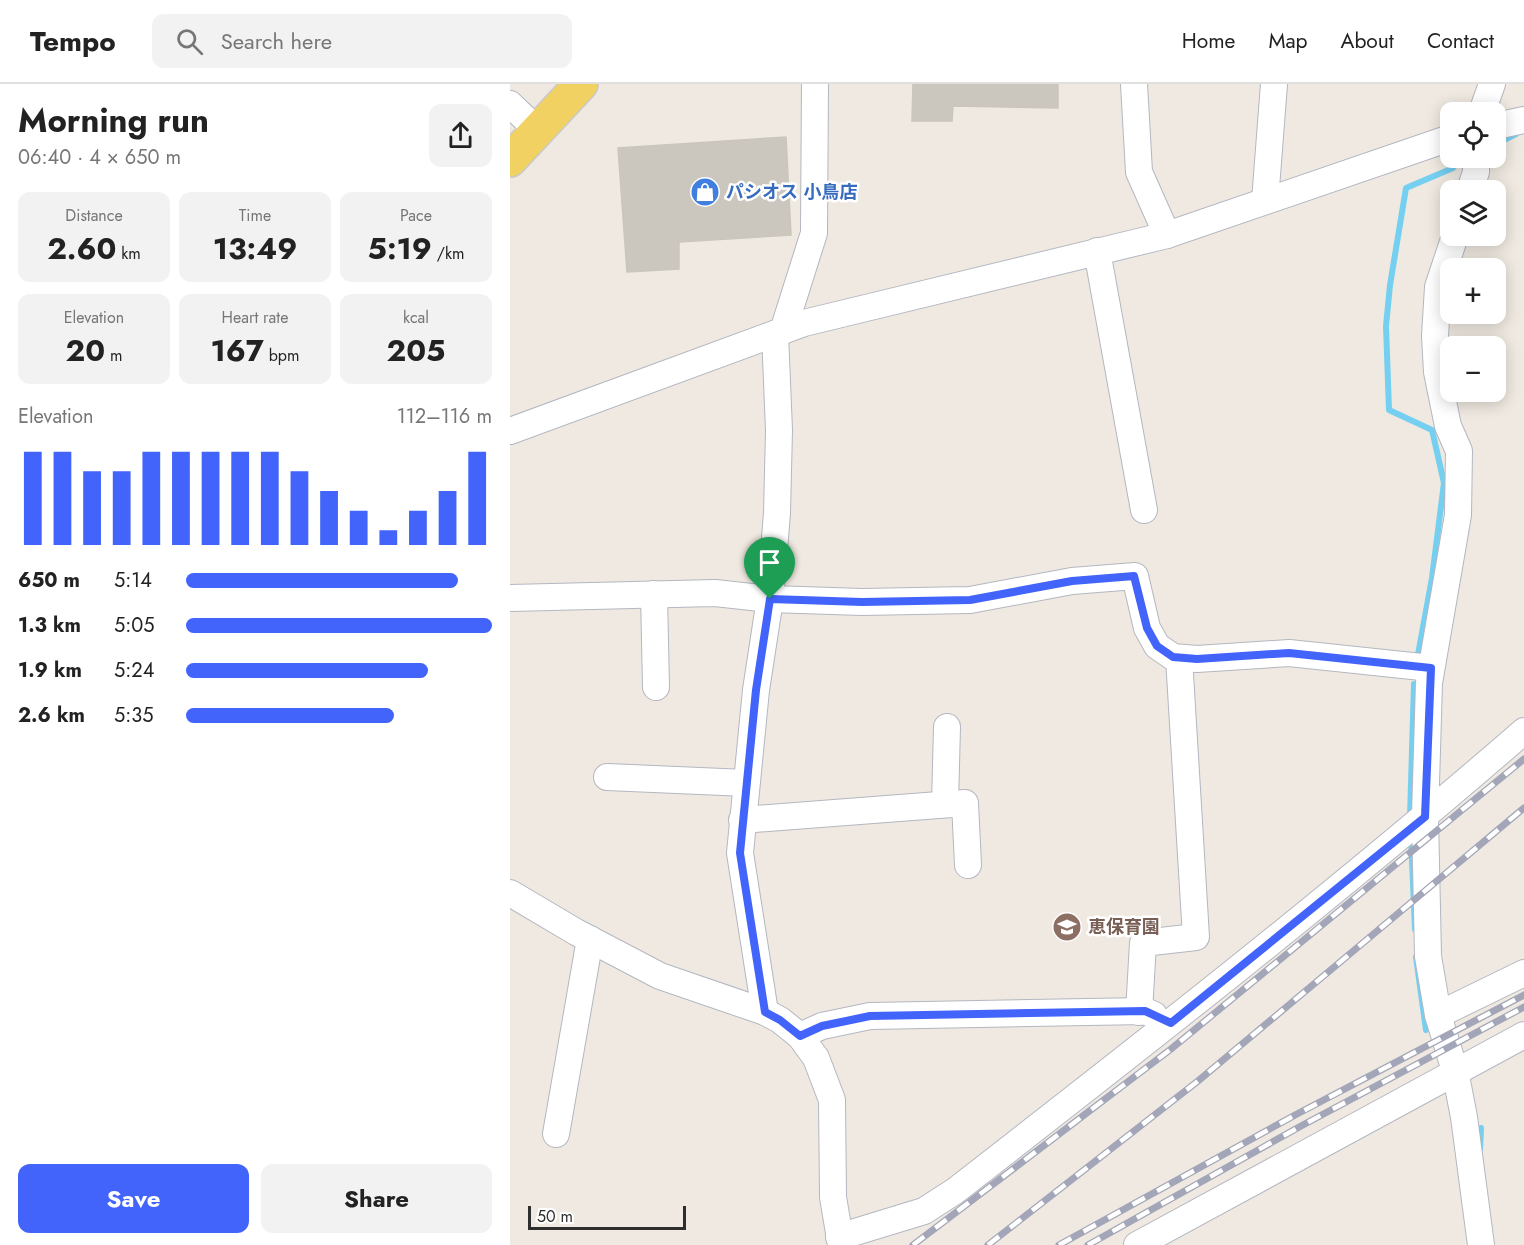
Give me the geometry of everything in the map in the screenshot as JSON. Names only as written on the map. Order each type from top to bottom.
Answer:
[{"type":"main road","points":[[510,160],[581,84]]},
{"type":"street","points":[[765,1012],[740,853],[756,690],[770,599],[777,513],[779,332],[814,233],[815,84]]},
{"type":"street","points":[[1134,84],[1139,172],[1167,235]]},
{"type":"street","points":[[1265,201],[1274,84]]},
{"type":"street","points":[[1486,102],[1492,84]]},
{"type":"street","points":[[510,104],[537,130]]},
{"type":"street","points":[[1506,124],[1524,120]]},
{"type":"street","points":[[510,431],[804,323],[1167,235],[1440,141]]},
{"type":"street","points":[[1452,246],[1438,287],[1435,336],[1437,372],[1448,426],[1459,451],[1458,515],[1431,668],[1425,817],[1428,956],[1438,1015],[1455,1071],[1481,1245]]},
{"type":"street","points":[[1097,251],[1144,510]]},
{"type":"street","points":[[510,598],[716,593],[770,599],[862,602],[970,600],[1072,581],[1134,576],[1147,628],[1157,646],[1173,657],[1197,659],[1289,653],[1431,668]]},
{"type":"street","points":[[654,594],[656,687]]},
{"type":"street","points":[[1139,1011],[1143,943],[1196,937],[1179,658]]},
{"type":"street","points":[[945,804],[947,727]]},
{"type":"street","points":[[510,893],[660,976],[765,1012],[780,1020],[800,1036],[816,1058],[832,1100],[832,1197],[840,1241],[924,1211],[947,1196],[1171,1023],[1425,817],[1524,731]]},
{"type":"street","points":[[607,777],[746,783]]},
{"type":"street","points":[[742,820],[965,803],[968,865]]},
{"type":"street","points":[[556,1134],[590,939]]},
{"type":"street","points":[[1438,1015],[1524,973]]},
{"type":"street","points":[[800,1036],[822,1026],[870,1016],[1139,1011],[1171,1023]]},
{"type":"street","points":[[1137,1245],[1524,1035]]},
{"type":"building","points":[[913,84],[1058,84],[1058,108],[953,106],[952,121],[912,121]]},
{"type":"building","name":"パシオス 小鳥店","points":[[786,137],[791,235],[679,242],[679,269],[627,272],[618,148]]},
{"type":"waterway","points":[[1506,139],[1516,134]]},
{"type":"waterway","points":[[1417,660],[1432,578],[1444,483],[1432,430],[1389,410],[1386,326],[1390,285],[1406,188],[1453,168]]},
{"type":"waterway","points":[[1410,818],[1414,684]]},
{"type":"waterway","points":[[1411,837],[1415,929]]},
{"type":"waterway","points":[[1416,957],[1426,1030]]},
{"type":"waterway","points":[[1480,1149],[1481,1128]]},
{"type":"railway","points":[[913,1245],[1171,1049],[1524,759]]},
{"type":"railway","points":[[988,1245],[1198,1081],[1524,808]]},
{"type":"railway","points":[[1059,1245],[1297,1114],[1524,995]]},
{"type":"railway","points":[[1088,1245],[1301,1126],[1524,1007]]},
{"type":"place","name":"パシオス 小鳥店","points":[[705,192]]},
{"type":"place","name":"恵保育園","points":[[1067,927]]},
{"type":"route","points":[[1134,576],[1147,628],[1157,646],[1173,657],[1197,659],[1289,653],[1431,668],[1425,817],[1171,1023],[1145,1011],[870,1016],[822,1026],[800,1036],[780,1020],[765,1012],[740,853],[756,690],[770,599],[862,602],[970,600],[1072,581],[1134,576]]}]
